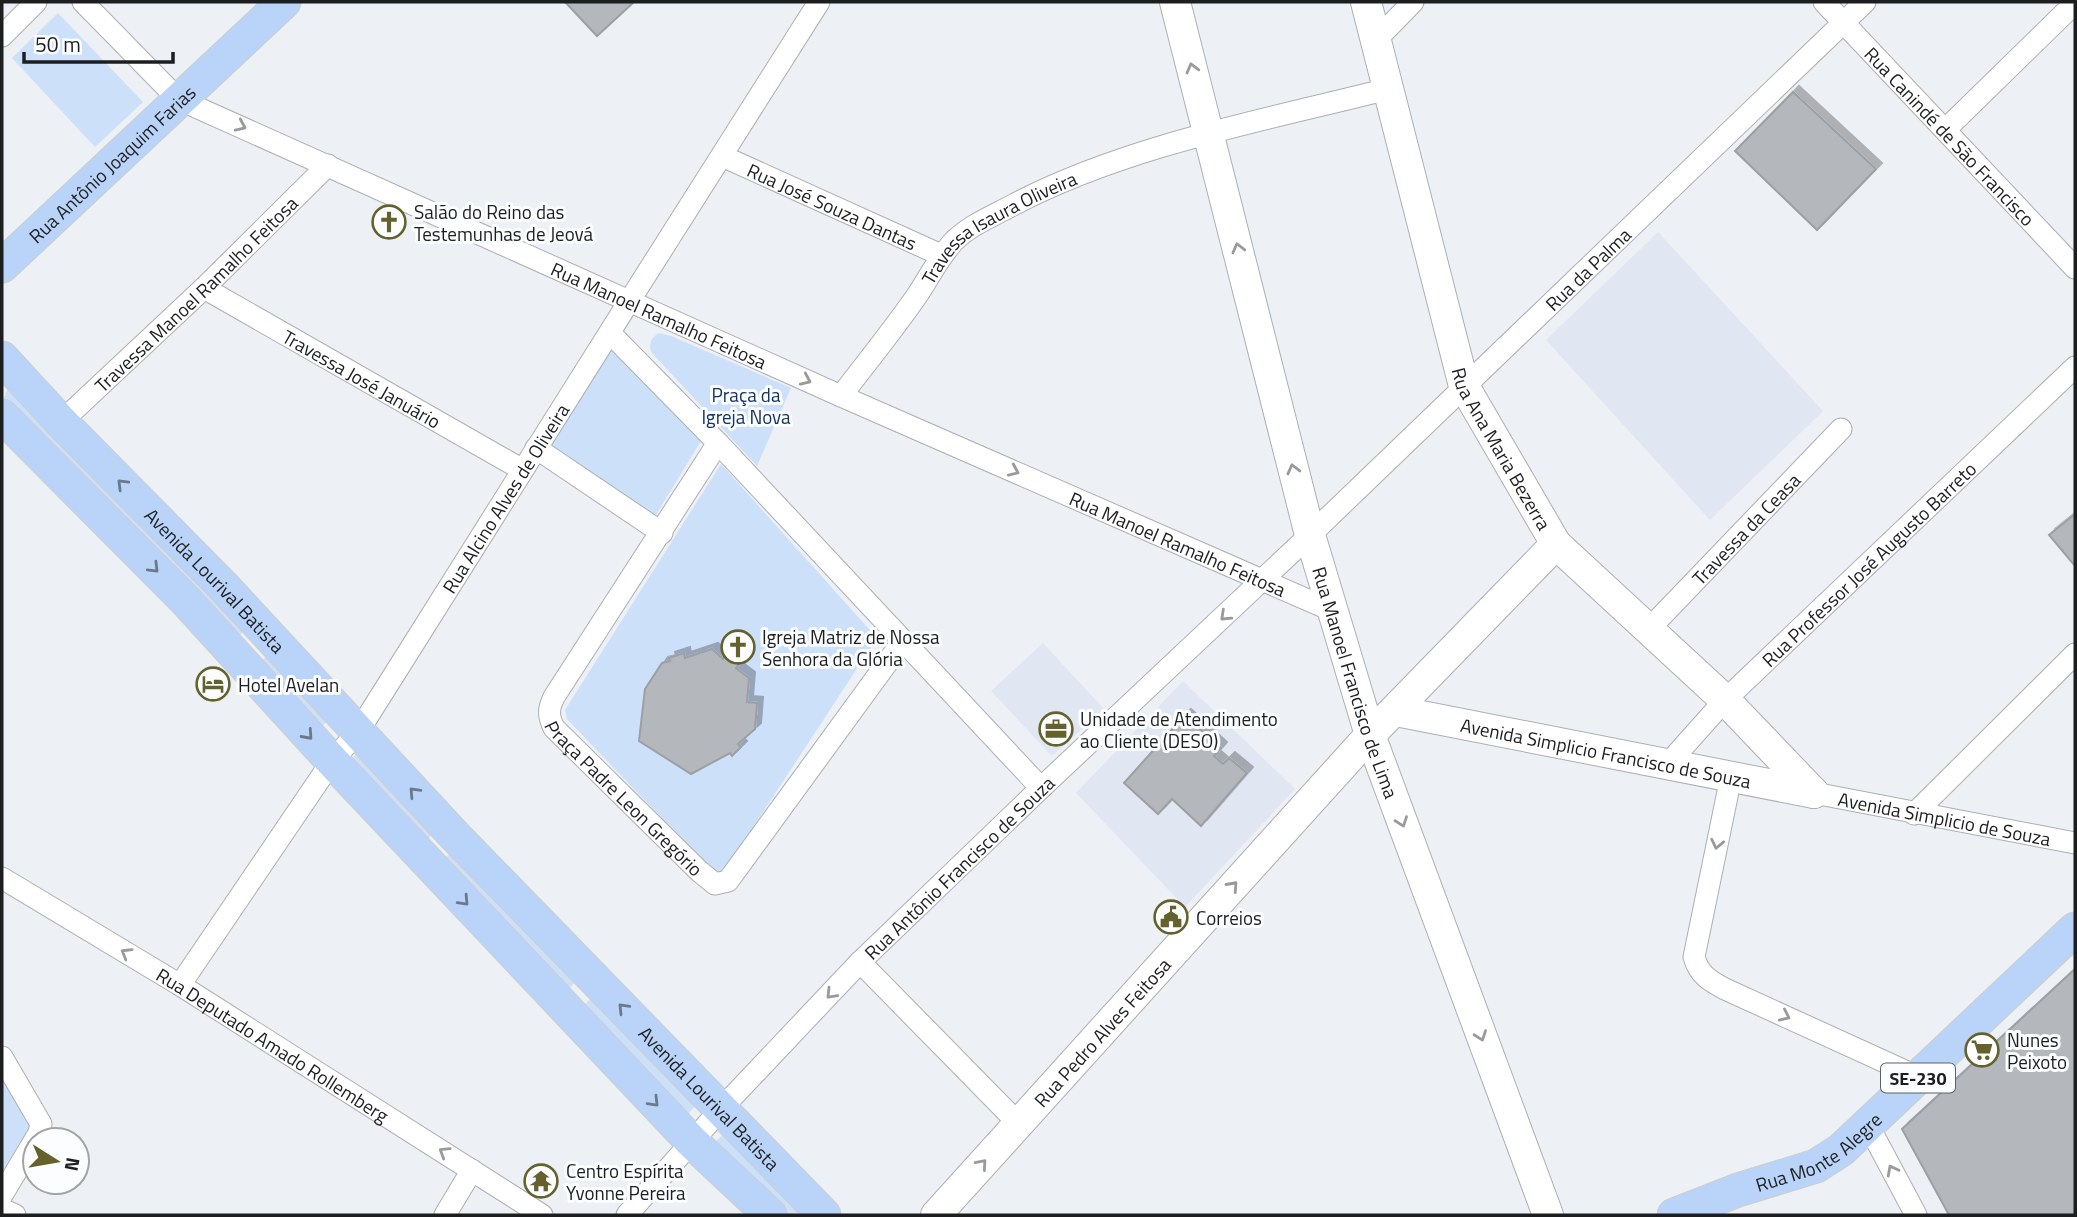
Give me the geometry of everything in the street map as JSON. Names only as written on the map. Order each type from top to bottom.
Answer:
[{"type":"main road","name":"Rua Antônio Joaquim Farias","points":[[2,267],[284,2]]},
{"type":"main road","name":"Avenida Lourival Batista","points":[[2,358],[61,422],[223,586],[454,835],[824,1215]]},
{"type":"main road","name":"Avenida Lourival Batista","points":[[2,416],[186,601],[332,761],[692,1142],[770,1215]]},
{"type":"main road","name":"Rua Monte Alegre","points":[[1674,1215],[1742,1203],[1816,1166],[1841,1150],[2075,929]]},
{"type":"street","points":[[2,36],[36,2]]},
{"type":"street","points":[[83,2],[178,99]]},
{"type":"street","name":"Rua Alcino Alves de Oliveira","points":[[180,985],[332,761],[358,732],[819,2]]},
{"type":"street","name":"Rua Manoel Francisco de Lima","points":[[1175,2],[1310,535],[1370,736],[1548,1215]]},
{"type":"street","name":"Rua Ana Maria Bezerra","points":[[1366,2],[1464,386],[1556,544],[1725,700],[1814,793]]},
{"type":"street","points":[[1376,40],[1413,2]]},
{"type":"street","name":"Rua Canindé de São Francisco","points":[[1824,2],[2075,268]]},
{"type":"street","name":"Rua da Palma","points":[[1310,535],[1865,2]]},
{"type":"street","points":[[1946,129],[2075,3]]},
{"type":"street","name":"Travessa Isaura Oliveira","points":[[841,396],[918,293],[941,255],[955,240],[978,223],[1084,171],[1209,134],[1388,89]]},
{"type":"street","name":"Rua Manoel Ramalho Feitosa","points":[[178,99],[841,396],[1333,611]]},
{"type":"street","name":"Rua José Souza Dantas","points":[[722,156],[941,255]]},
{"type":"street","name":"Travessa Manoel Ramalho Feitosa","points":[[61,422],[204,288],[328,165]]},
{"type":"street","name":"Travessa José Januário","points":[[204,288],[521,470]]},
{"type":"street","points":[[610,333],[718,443],[1041,788]]},
{"type":"street","name":"Rua Professor José Augusto Barreto","points":[[1667,765],[1725,700],[2075,367]]},
{"type":"street","name":"Travessa da Ceasa","points":[[1650,628],[1841,429]]},
{"type":"street","name":"Praça Padre Leon Gregório","points":[[718,443],[554,697],[549,708],[554,728],[699,872],[715,884],[728,881],[903,641]]},
{"type":"street","points":[[536,449],[662,533]]},
{"type":"street","name":"Rua Antônio Francisco de Souza","points":[[627,1215],[860,962],[1310,535]]},
{"type":"street","name":"Rua Pedro Alves Feitosa","points":[[936,1215],[1370,736],[1556,544]]},
{"type":"street","points":[[1914,814],[2075,654]]},
{"type":"street","name":"Avenida Simplicio Francisco de Souza","points":[[1396,710],[1814,793]]},
{"type":"street","points":[[1731,777],[1695,957],[1697,969],[1709,981],[1725,989],[1918,1077]]},
{"type":"street","name":"Avenida Simplicio de Souza","points":[[1814,793],[2075,844]]},
{"type":"street","points":[[426,860],[454,835]]},
{"type":"street","name":"Rua Deputado Amado Rollemberg","points":[[2,878],[180,985],[542,1215]]},
{"type":"street","points":[[860,962],[1018,1123]]},
{"type":"street","points":[[565,1008],[594,979]]},
{"type":"street","points":[[2,1056],[41,1124],[39,1133],[2,1195]]},
{"type":"street","points":[[1868,1125],[1916,1215]]},
{"type":"street","points":[[445,1215],[472,1170]]},
{"type":"street","points":[[2,1209],[15,1215]]},
{"type":"shaded area","points":[[1658,232],[1823,411],[1710,520],[1546,340]]},
{"type":"shaded area","points":[[1043,643],[1104,709],[1052,756],[991,691]]},
{"type":"shaded area","points":[[1183,681],[1295,789],[1185,907],[1076,793]]},
{"type":"green space","points":[[58,13],[143,102],[95,147],[12,58]]},
{"type":"green space","name":"Praça da Igreja Nova","points":[[659,333],[791,388],[757,466],[652,353],[651,342]]},
{"type":"green space","points":[[613,346],[701,441],[654,518],[549,448]]},
{"type":"green space","points":[[8,388],[248,627],[235,640],[2,402]]},
{"type":"green space","points":[[721,464],[877,638],[723,873],[716,875],[567,719],[565,710]]},
{"type":"green space","points":[[273,650],[333,716],[319,729],[256,666]]},
{"type":"green space","points":[[361,750],[437,830],[423,844],[346,764]]},
{"type":"green space","points":[[454,850],[580,977],[564,994],[441,861]]},
{"type":"green space","points":[[596,993],[699,1102],[687,1115],[583,1006]]},
{"type":"green space","points":[[2,1069],[34,1126],[21,1126],[21,1148],[2,1179]]},
{"type":"green space","points":[[727,1131],[808,1215],[780,1215],[715,1142]]},
{"type":"building","points":[[565,2],[634,2],[597,36]]},
{"type":"building","points":[[1793,92],[1876,169],[1817,230],[1735,151]]},
{"type":"building","points":[[2075,514],[2075,566],[2049,535]]},
{"type":"building","points":[[732,648],[744,658],[736,668],[749,678],[747,702],[757,703],[755,729],[738,744],[741,747],[732,756],[730,753],[691,774],[639,741],[645,689],[662,663],[670,661],[669,658],[684,653],[685,658],[712,649],[723,659]]},
{"type":"building","points":[[1185,715],[1221,748],[1214,756],[1223,764],[1229,758],[1247,773],[1201,826],[1172,799],[1158,814],[1124,783]]},
{"type":"building","points":[[2075,969],[2075,1215],[1949,1215],[1902,1129]]},
{"type":"place","name":"Salão do Reino das Testemunhas de Jeová","points":[[389,222]]},
{"type":"place","name":"Igreja Matriz de Nossa Senhora da Glória","points":[[738,647]]},
{"type":"place","name":"Hotel Avelan","points":[[213,684]]},
{"type":"place","name":"Unidade de Atendimento ao Cliente (DESO)","points":[[1056,729]]},
{"type":"place","name":"Correios","points":[[1171,917]]},
{"type":"place","name":"Nunes Peixoto","points":[[1982,1050]]},
{"type":"place","name":"Centro Espírita Yvonne Pereira","points":[[541,1181]]}]
